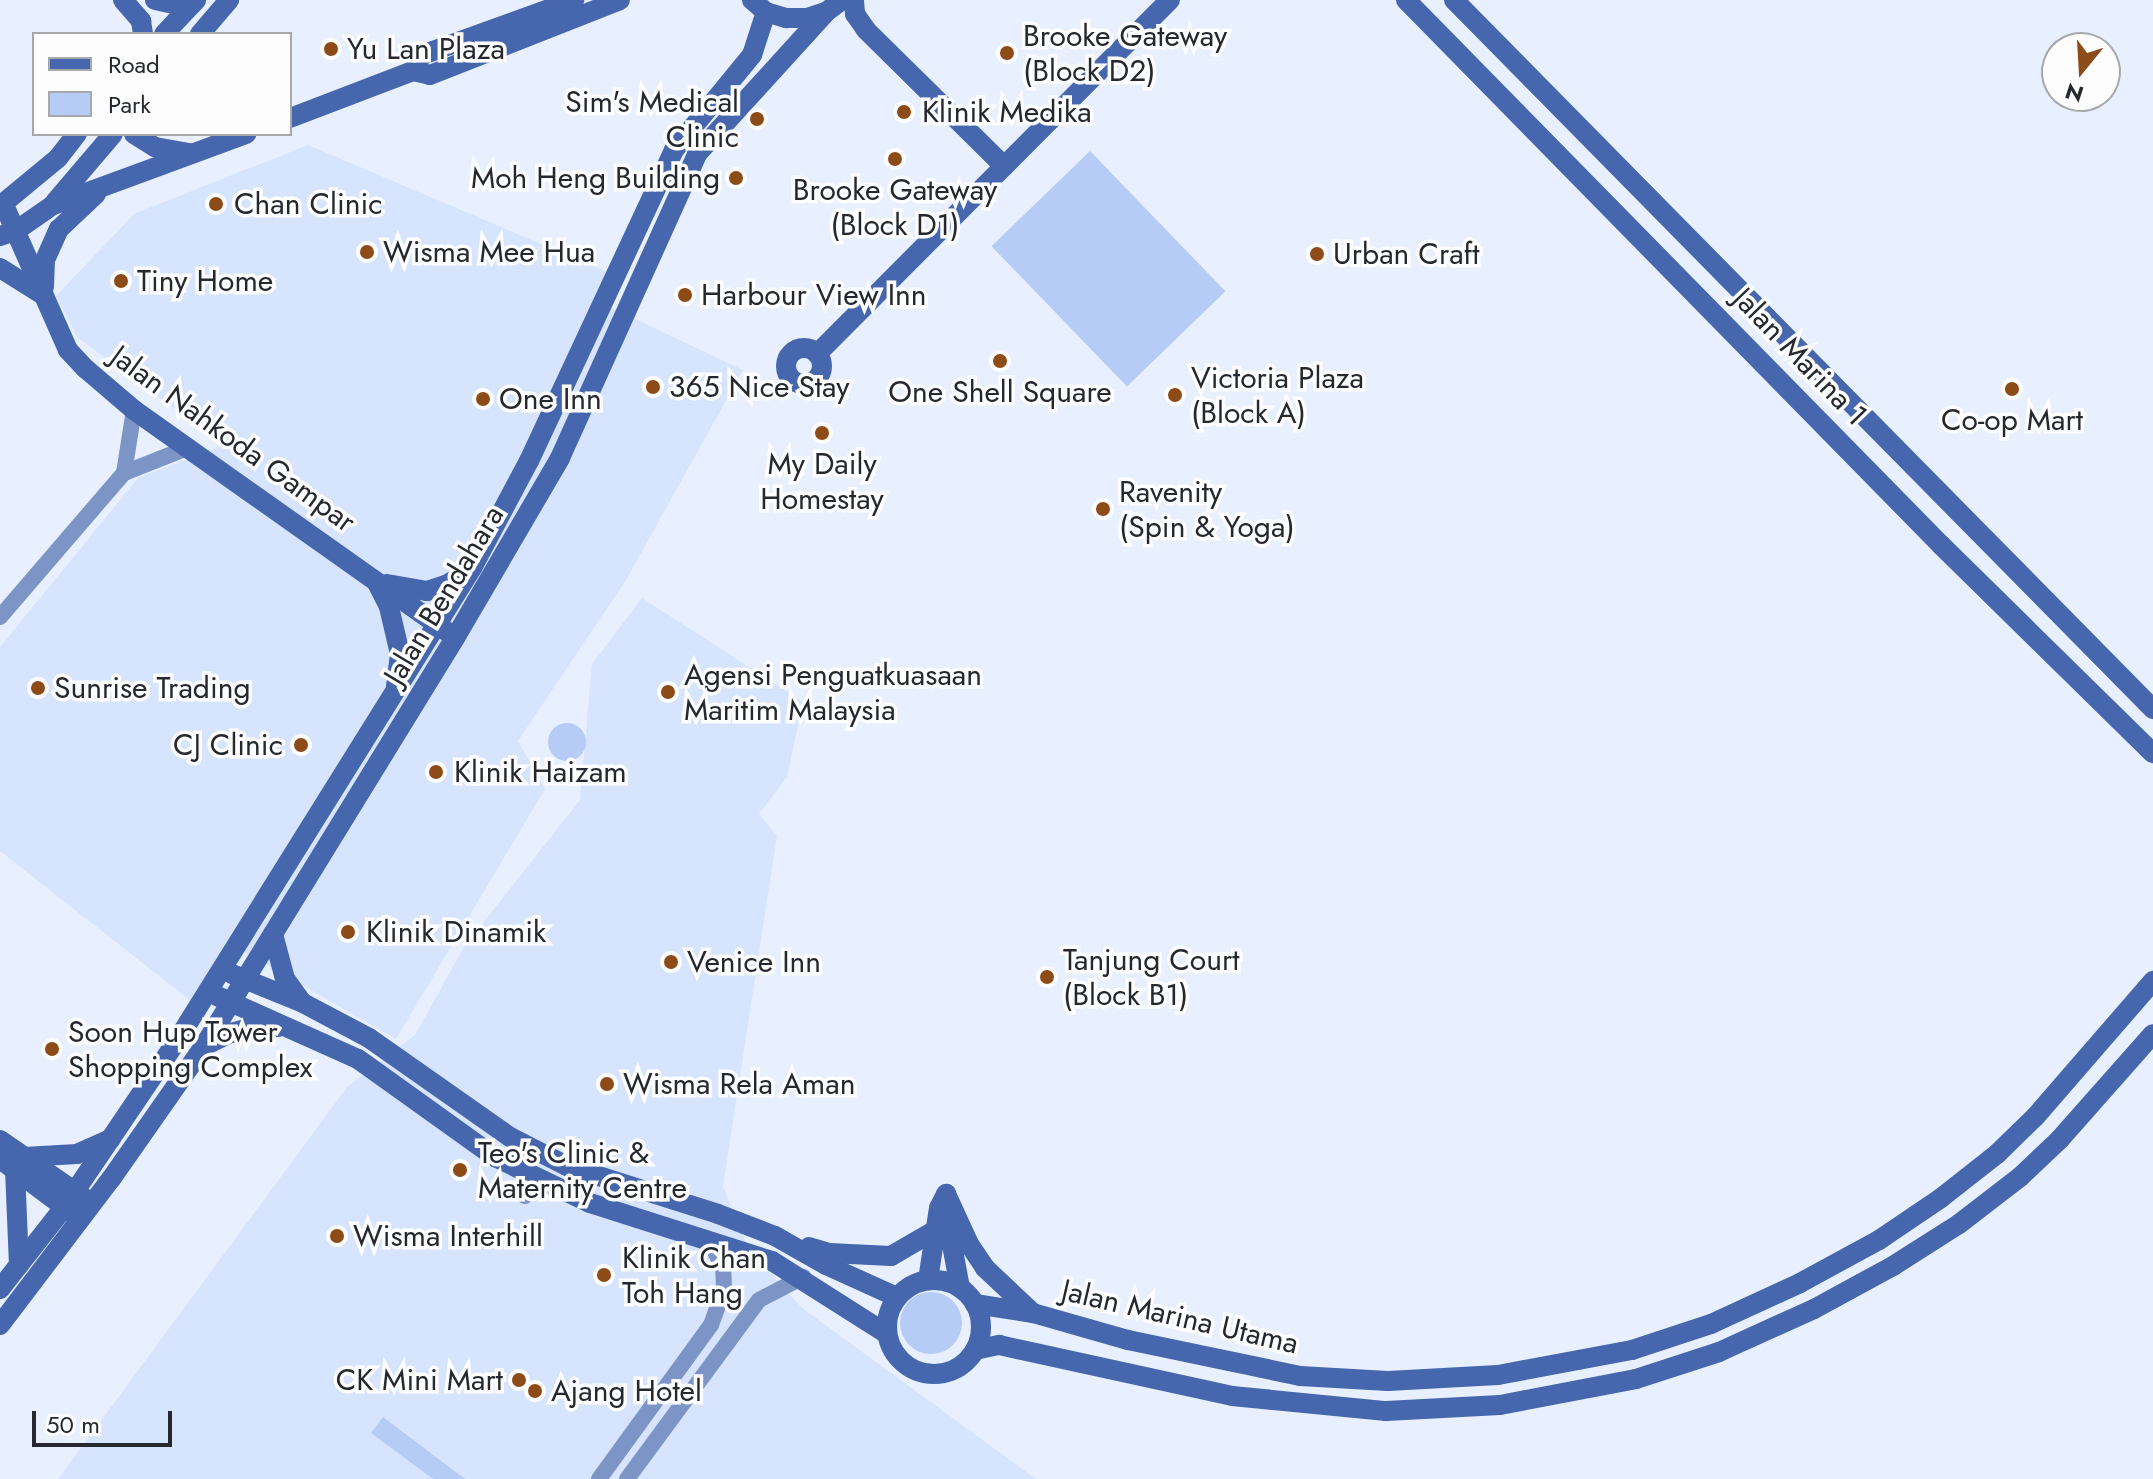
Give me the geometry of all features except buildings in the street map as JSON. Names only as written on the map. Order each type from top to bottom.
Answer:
[{"type":"street","points":[[123,0],[141,21],[143,32]]},
{"type":"street","points":[[155,0],[174,4],[195,0]]},
{"type":"street","points":[[166,32],[195,0]]},
{"type":"street","points":[[202,32],[229,0]]},
{"type":"street","points":[[413,71],[422,55],[574,0]]},
{"type":"street","points":[[292,117],[413,71],[430,75],[620,0]]},
{"type":"street","points":[[854,0],[855,14],[866,30],[1004,166]]},
{"type":"street","points":[[817,354],[1170,0]]},
{"type":"street","name":"Jalan Marina 1","points":[[1406,0],[1941,545],[2153,753]]},
{"type":"street","name":"Jalan Marina 1","points":[[1454,0],[2153,709]]},
{"type":"street","points":[[759,6],[786,18],[807,18],[834,6]]},
{"type":"street","name":"Jalan Bendahara","points":[[0,1289],[70,1199],[111,1139],[395,695],[472,568],[529,461],[674,150],[752,55],[759,6]]},
{"type":"street","name":"Jalan Bendahara","points":[[0,1325],[87,1212],[204,1046],[455,638],[560,458],[692,163],[834,6]]},
{"type":"street","points":[[2,206],[58,158],[75,136]]},
{"type":"street","points":[[2,206],[53,205],[111,136]]},
{"type":"street","points":[[137,136],[155,147],[191,153]]},
{"type":"street","points":[[8,233],[53,205],[240,136]]},
{"type":"street","points":[[0,268],[43,295],[45,260],[59,229],[89,199],[119,180]]},
{"type":"street","name":"Jalan Nahkoda Gampar","points":[[2,206],[8,233],[43,295],[68,350],[134,410],[455,638]]},
{"type":"street","points":[[124,473],[134,410]]},
{"type":"street","points":[[0,617],[124,473],[187,448]]},
{"type":"street","points":[[376,581],[427,591],[446,585],[472,568]]},
{"type":"street","points":[[376,581],[389,607],[400,654],[395,695]]},
{"type":"street","points":[[273,934],[285,979],[303,1003]]},
{"type":"street","points":[[221,968],[242,981],[303,1003],[396,1054],[510,1137],[567,1166],[829,1253],[891,1256],[934,1231]]},
{"type":"street","name":"Jalan Marina Utama","points":[[975,1304],[1033,1313],[1128,1340],[1300,1376],[1388,1381],[1498,1375],[1632,1350],[1711,1324],[1800,1283],[1879,1240],[1941,1198],[1997,1154],[2036,1116],[2153,981]]},
{"type":"street","points":[[207,990],[358,1059],[495,1157],[530,1175],[590,1203],[772,1261],[803,1277],[887,1334],[900,1360],[925,1373],[954,1370],[975,1350],[981,1335],[975,1304],[960,1288],[950,1234],[954,1212]]},
{"type":"street","points":[[204,1046],[231,1033],[261,1025],[290,1028]]},
{"type":"street","name":"Jalan Marina Utama","points":[[975,1350],[999,1345],[1232,1396],[1386,1411],[1500,1405],[1636,1379],[1719,1352],[1814,1309],[1893,1266],[1959,1224],[2020,1177],[2060,1139],[2153,1034]]},
{"type":"street","points":[[13,1162],[77,1154],[111,1139]]},
{"type":"street","points":[[0,1140],[13,1162],[87,1212]]},
{"type":"street","points":[[13,1162],[19,1265]]},
{"type":"street","points":[[525,1196],[530,1175]]},
{"type":"street","points":[[928,1280],[934,1231],[946,1194],[985,1268],[1033,1313]]},
{"type":"street","points":[[775,1236],[826,1265],[897,1297]]},
{"type":"street","points":[[599,1479],[711,1325],[724,1290],[723,1267],[709,1241]]},
{"type":"street","points":[[627,1479],[759,1300],[803,1277]]},
{"type":"street","points":[[887,1334],[890,1308],[906,1289],[928,1280],[960,1288]]},
{"type":"shaded area","points":[[308,145],[607,272],[595,300],[743,370],[626,580],[518,741],[545,789],[396,1039],[227,942],[191,1001],[0,851],[0,647],[138,478],[224,445],[78,338],[56,296],[134,214]]},
{"type":"shaded area","points":[[642,598],[803,702],[787,777],[759,814],[777,836],[723,1187],[748,1247],[802,1308],[1036,1479],[58,1479],[347,1087],[415,1035],[464,947],[580,800],[592,664]]},
{"type":"green space","points":[[1090,151],[1225,291],[1127,386],[991,246]]},
{"type":"green space","points":[[567,723],[581,728],[586,742],[581,756],[567,761],[553,756],[548,742],[553,728]]},
{"type":"green space","points":[[931,1292],[953,1301],[962,1323],[953,1345],[931,1354],[909,1345],[900,1323],[909,1301]]},
{"type":"green space","points":[[383,1417],[465,1479],[433,1479],[371,1433]]},
{"type":"place","name":"Yu Lan Plaza","points":[[331,49]]},
{"type":"place","name":"Brooke Gateway (Block D2)","points":[[1007,53]]},
{"type":"place","name":"Klinik Medika","points":[[904,112]]},
{"type":"place","name":"Sim's Medical Clinic","points":[[757,119]]},
{"type":"place","name":"Brooke Gateway (Block D1)","points":[[895,159]]},
{"type":"place","name":"Moh Heng Building","points":[[736,178]]},
{"type":"place","name":"Chan Clinic","points":[[216,204]]},
{"type":"place","name":"Wisma Mee Hua","points":[[367,252]]},
{"type":"place","name":"Urban Craft","points":[[1317,254]]},
{"type":"place","name":"Tiny Home","points":[[121,281]]},
{"type":"place","name":"Harbour View Inn","points":[[685,295]]},
{"type":"place","name":"One Shell Square","points":[[1000,361]]},
{"type":"place","name":"365 Nice Stay","points":[[653,387]]},
{"type":"place","name":"Co-op Mart","points":[[2012,389]]},
{"type":"place","name":"Victoria Plaza (Block A)","points":[[1175,395]]},
{"type":"place","name":"One Inn","points":[[483,399]]},
{"type":"place","name":"My Daily Homestay","points":[[822,433]]},
{"type":"place","name":"Ravenity (Spin & Yoga)","points":[[1103,509]]},
{"type":"place","name":"Sunrise Trading","points":[[38,688]]},
{"type":"place","name":"Agensi Penguatkuasaan Maritim Malaysia","points":[[668,692]]},
{"type":"place","name":"CJ Clinic","points":[[301,745]]},
{"type":"place","name":"Klinik Haizam","points":[[436,772]]},
{"type":"place","name":"Klinik Dinamik","points":[[348,932]]},
{"type":"place","name":"Venice Inn","points":[[671,962]]},
{"type":"place","name":"Tanjung Court (Block B1)","points":[[1047,977]]},
{"type":"place","name":"Soon Hup Tower Shopping Complex","points":[[52,1049]]},
{"type":"place","name":"Wisma Rela Aman","points":[[607,1084]]},
{"type":"place","name":"Teo's Clinic & Maternity Centre","points":[[460,1170]]},
{"type":"place","name":"Wisma Interhill","points":[[337,1236]]},
{"type":"place","name":"Klinik Chan Toh Hang","points":[[604,1275]]},
{"type":"place","name":"CK Mini Mart","points":[[519,1380]]},
{"type":"place","name":"Ajang Hotel","points":[[535,1391]]}]
